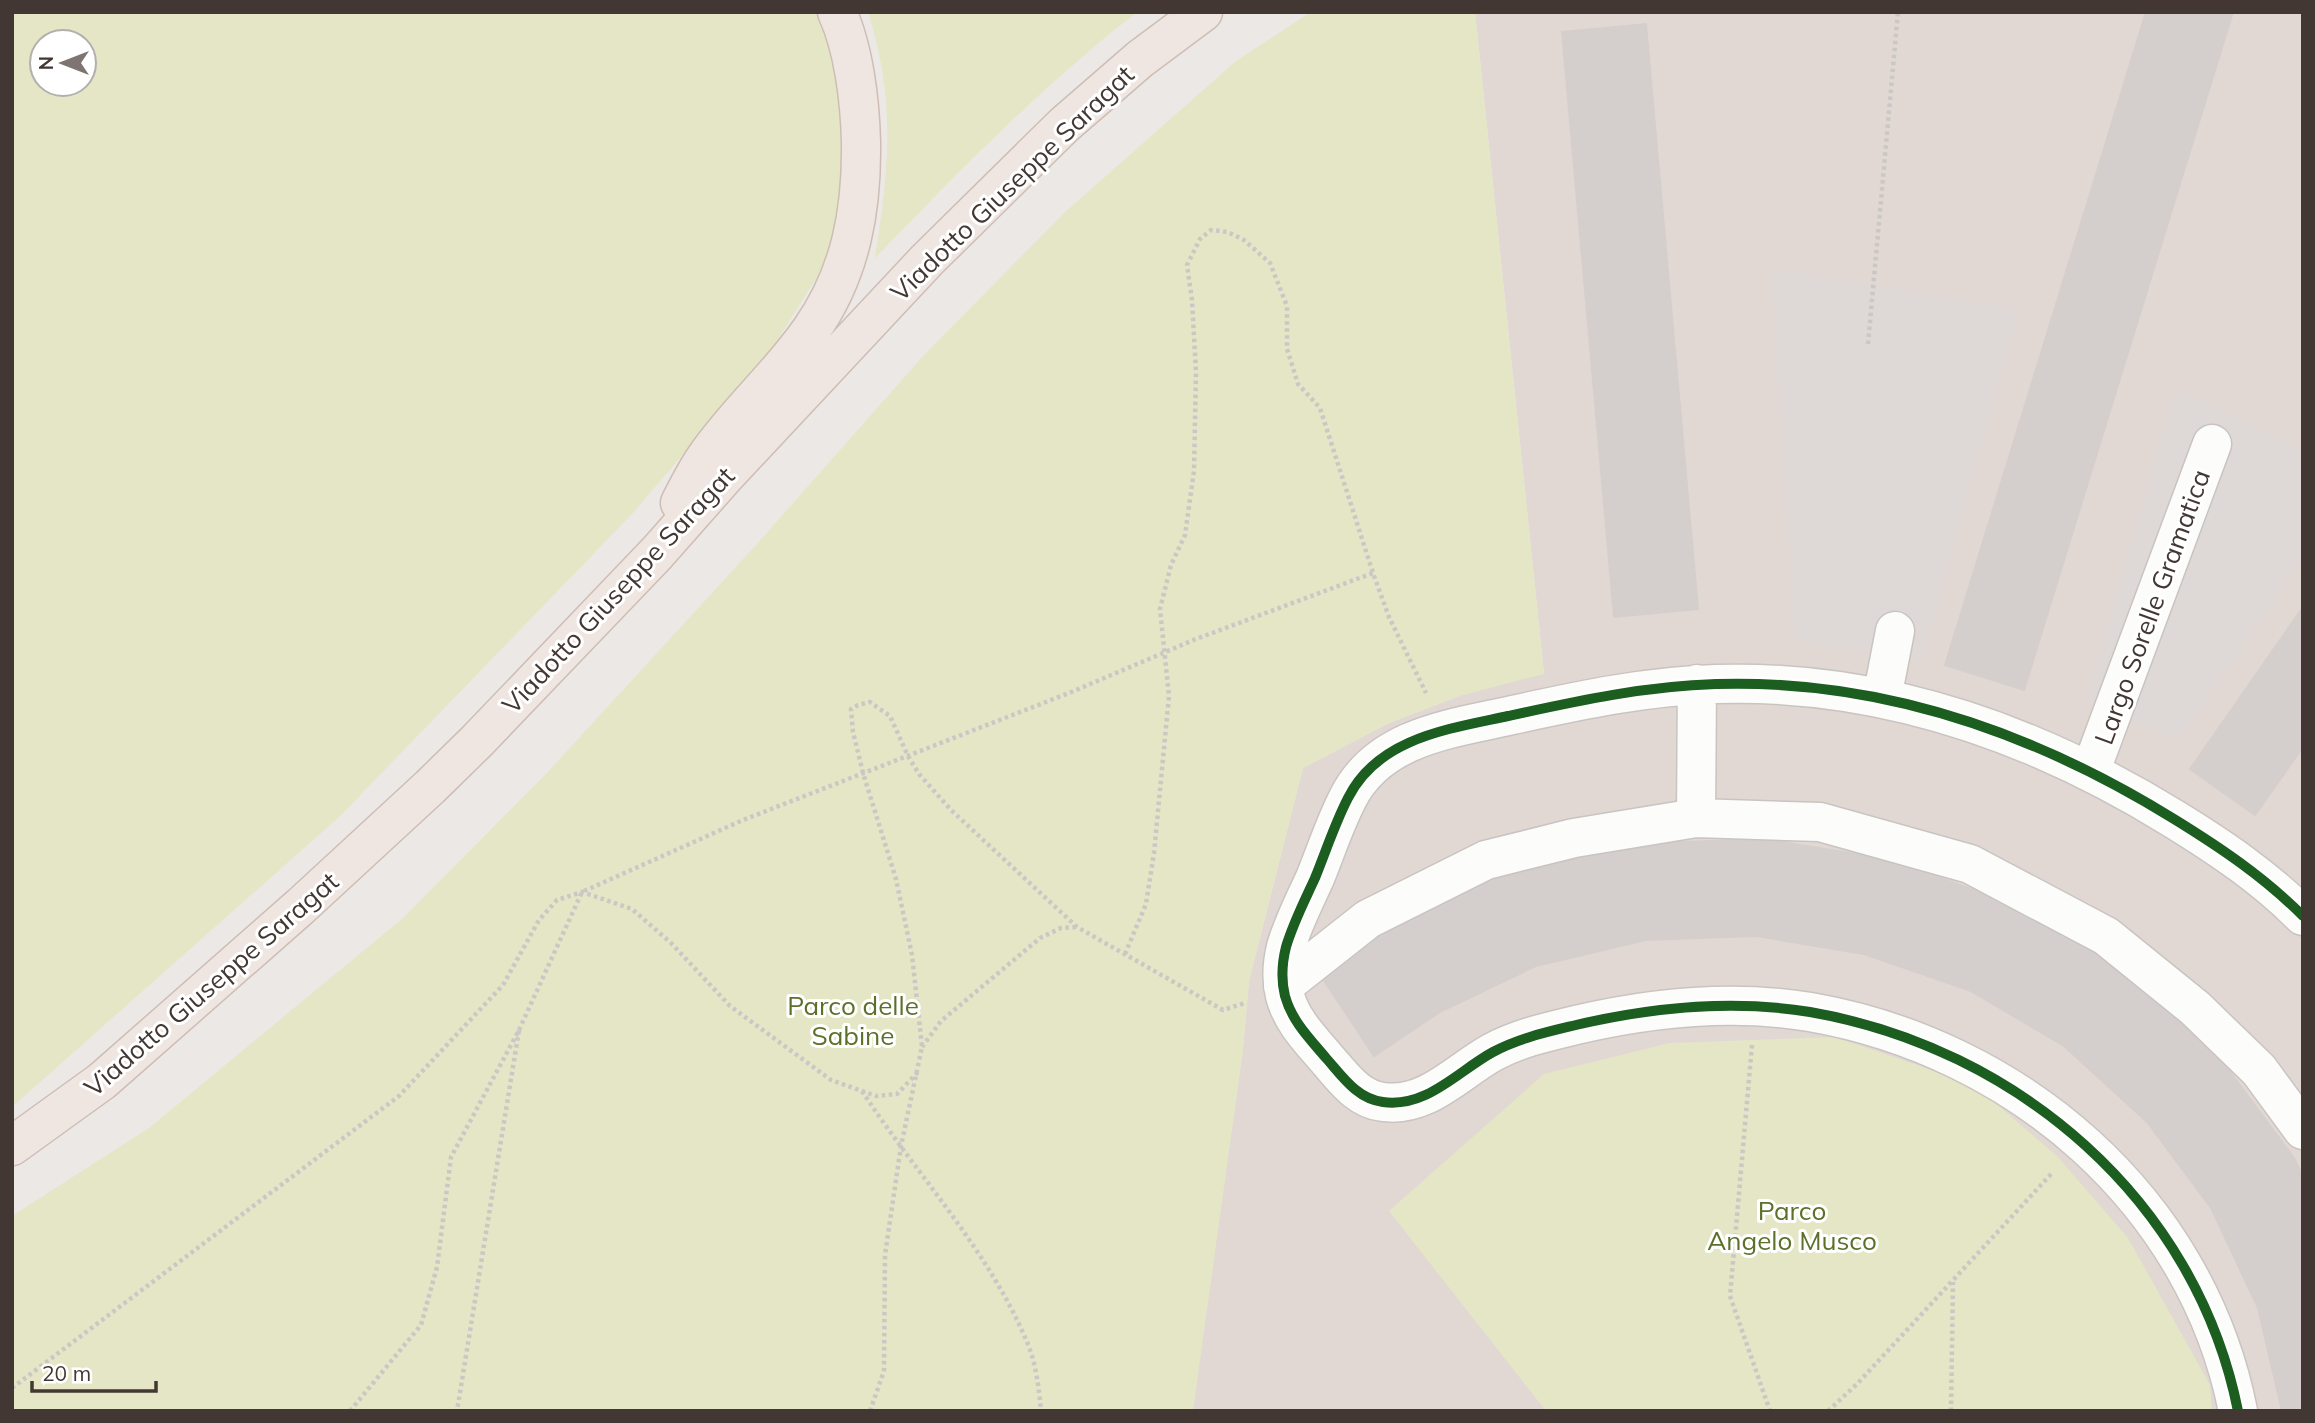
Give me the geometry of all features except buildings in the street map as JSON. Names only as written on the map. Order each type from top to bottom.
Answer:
[{"type":"main road","points":[[657,553],[688,486],[707,456],[812,328],[829,299],[847,257],[859,208],[861,124],[854,75],[836,12]]},
{"type":"main road","name":"Viadotto Giuseppe Saragat","points":[[12,1146],[102,1081],[339,873],[477,741],[657,553],[824,370],[1010,177],[1064,125],[1140,59],[1203,12]]},
{"type":"street","name":"Largo Sorelle Gramatica","points":[[2091,770],[2213,444]]},
{"type":"street","points":[[1882,698],[1895,632]]},
{"type":"street","points":[[1696,818],[1697,684]]},
{"type":"street","points":[[1270,993],[1283,968],[1287,943],[1351,792],[1368,768],[1394,748],[1442,733],[1593,697],[1669,686],[1782,686],[1882,698],[1949,714],[2004,733],[2091,770],[2221,848],[2267,883],[2303,916]]},
{"type":"street","points":[[1270,993],[1368,919],[1486,860],[1574,838],[1696,818],[1820,822],[1970,863],[2106,936],[2195,1008],[2259,1070],[2303,1130]]},
{"type":"street","points":[[1270,993],[1286,999],[1298,1026],[1348,1084],[1367,1098],[1390,1103],[1419,1098],[1434,1091],[1493,1052],[1533,1035],[1654,1010],[1704,1005],[1806,1011],[1906,1037],[1948,1053],[2017,1091],[2062,1123],[2137,1200],[2179,1262],[2213,1328],[2230,1377],[2238,1411]]},
{"type":"path","points":[[1868,344],[1898,12]]},
{"type":"path","points":[[1125,954],[1146,904],[1154,853],[1169,696],[1160,609],[1171,565],[1185,535],[1194,471],[1196,372],[1187,265],[1200,239],[1212,230],[1228,232],[1244,240],[1270,263],[1287,306],[1287,349],[1298,383],[1320,408],[1389,617],[1442,733]]},
{"type":"path","points":[[12,1388],[399,1096],[503,985],[539,920],[556,900],[582,892],[743,820],[1373,573]]},
{"type":"path","points":[[870,1411],[884,1371],[885,1255],[901,1146],[922,1047],[912,955],[899,892],[863,774],[853,732],[851,709],[870,702],[890,716],[919,774],[951,810],[1077,927],[1223,1010],[1270,993]]},
{"type":"path","points":[[350,1411],[421,1325],[437,1267],[451,1157],[519,1030],[582,892]]},
{"type":"path","points":[[582,892],[632,909],[671,943],[730,1006],[831,1080],[876,1096],[897,1094],[919,1071]]},
{"type":"path","points":[[922,1047],[941,1021],[1040,938],[1061,928],[1077,927]]},
{"type":"path","points":[[1755,1006],[1730,1296],[1770,1411]]},
{"type":"path","points":[[457,1411],[519,1030]]},
{"type":"path","points":[[861,1090],[965,1236],[1010,1308],[1028,1344],[1041,1411]]},
{"type":"path","points":[[1828,1411],[1857,1384],[2081,1141]]},
{"type":"path","points":[[1951,1411],[1953,1281]]},
{"type":"shaded area","points":[[1475,12],[2303,12],[2303,1411],[1192,1411],[1243,1049],[1249,981],[1303,768],[1389,723],[1462,695],[1544,673]]},
{"type":"shaded area","points":[[1771,268],[2019,310],[1921,660],[1795,641]]},
{"type":"shaded area","points":[[2175,389],[2303,450],[2303,556],[2179,740],[2086,698]]},
{"type":"green space","points":[[12,12],[817,12],[838,58],[850,143],[834,234],[819,274],[768,355],[632,514],[339,817],[12,1107]]},
{"type":"green space","points":[[868,12],[1137,12],[1034,100],[875,258],[884,194],[887,135],[883,75]]},
{"type":"green space","name":"Parco delle Sabine","points":[[1311,12],[1475,12],[1544,674],[1462,695],[1389,723],[1303,768],[1249,981],[1243,1049],[1193,1411],[12,1411],[12,1216],[149,1128],[403,918],[546,774],[756,545],[924,355],[1064,213],[1236,61]]},
{"type":"green space","name":"Parco Angelo Musco","points":[[1835,1037],[1973,1084],[2057,1156],[2128,1238],[2210,1385],[2212,1411],[1546,1411],[1389,1211],[1544,1074],[1670,1043]]},
{"type":"cycle path","points":[[2238,1411],[2216,1335],[2183,1265],[2139,1202],[2086,1146],[2025,1098],[1958,1060],[1886,1031],[1810,1012],[1751,1006],[1692,1007],[1605,1019],[1533,1036],[1493,1052],[1428,1094],[1399,1102],[1383,1102],[1365,1096],[1351,1086],[1302,1029],[1285,996],[1284,959],[1292,929],[1348,798],[1361,778],[1377,762],[1396,749],[1417,739],[1462,726],[1611,695],[1690,685],[1778,685],[1838,691],[1955,717],[2012,737],[2121,788],[2174,819],[2242,864],[2303,916]]}]
